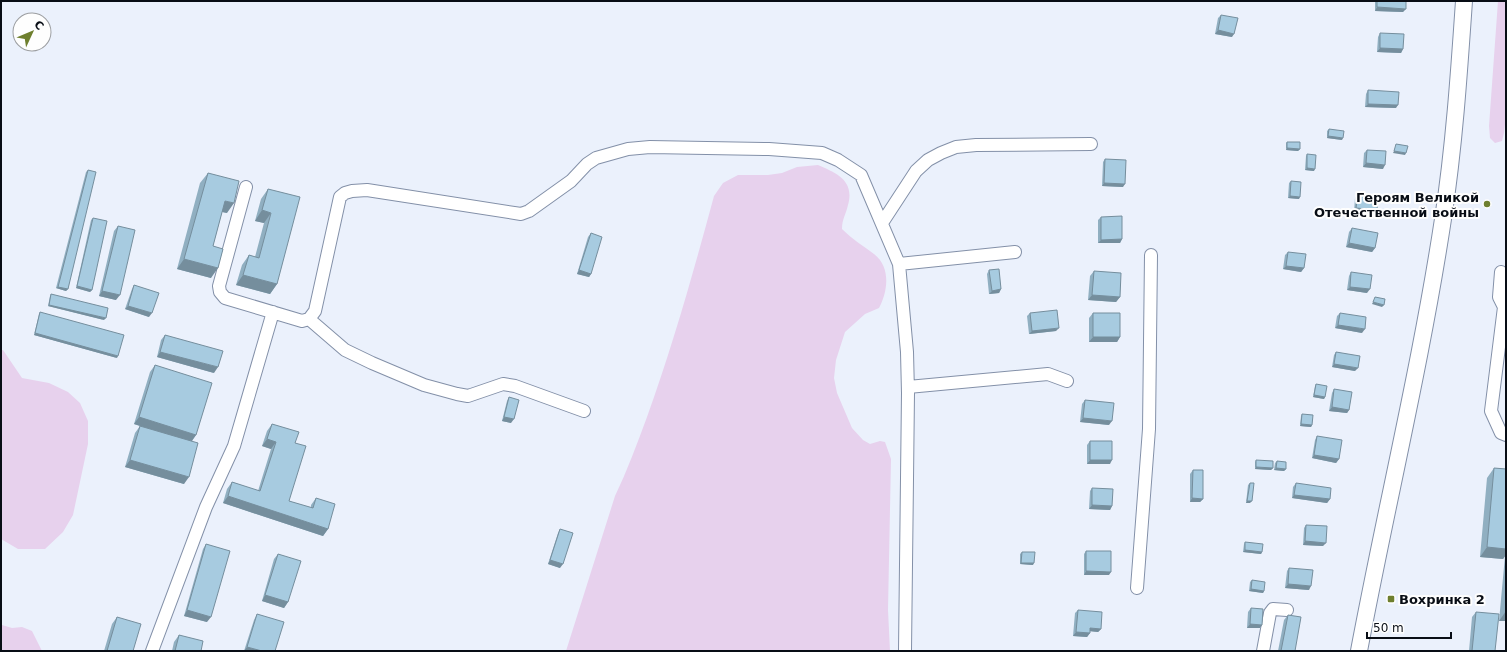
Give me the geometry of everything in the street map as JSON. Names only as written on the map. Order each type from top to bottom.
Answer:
[{"type":"main road","points":[[1360,651],[1441,232],[1460,70],[1464,1]]},
{"type":"street","points":[[882,223],[916,171],[928,160],[948,150],[956,147],[976,145],[1091,144]]},
{"type":"street","points":[[246,187],[219,286],[220,292],[225,298],[302,321],[309,319],[315,310],[340,197],[345,192],[367,190],[521,214],[529,211],[571,181],[587,164],[596,158],[628,149],[650,147],[769,149],[822,153],[838,160],[861,175],[899,264],[913,365],[908,387],[905,651]]},
{"type":"street","points":[[899,264],[1015,252]]},
{"type":"street","points":[[1137,588],[1149,429],[1151,255]]},
{"type":"street","points":[[1501,272],[1499,297],[1504,307],[1491,411],[1501,433],[1506,435]]},
{"type":"street","points":[[152,651],[206,507],[234,446],[273,312]]},
{"type":"street","points":[[309,319],[345,350],[372,363],[424,384],[468,396],[504,384],[515,386],[584,411]]},
{"type":"street","points":[[908,387],[1048,374],[1067,381]]},
{"type":"street","points":[[1263,651],[1270,613],[1273,609],[1287,610]]},
{"type":"shaded area","points":[[1498,1],[1506,1],[1506,116],[1502,141],[1495,143],[1490,138],[1489,126]]},
{"type":"shaded area","points":[[818,165],[831,171],[846,183],[849,189],[849,196],[842,229],[879,259],[885,272],[886,287],[879,308],[865,314],[845,332],[836,360],[834,378],[837,393],[852,428],[863,440],[870,444],[880,441],[885,442],[891,459],[888,610],[890,651],[566,651],[615,496],[628,467],[657,390],[691,279],[714,196],[723,183],[738,175],[768,175],[782,173],[797,167]]},
{"type":"shaded area","points":[[1,350],[3,350],[22,378],[49,383],[68,392],[80,403],[88,421],[88,444],[73,515],[63,532],[45,549],[18,549],[1,539]]},
{"type":"shaded area","points":[[1,618],[2,625],[12,628],[22,627],[32,631],[42,651],[1,651]]},
{"type":"building","points":[[1377,1],[1406,1],[1406,9],[1377,7]]},
{"type":"building","points":[[1221,15],[1238,18],[1234,34],[1218,30]]},
{"type":"building","points":[[1380,33],[1404,34],[1403,49],[1380,48]]},
{"type":"building","points":[[1368,90],[1399,92],[1398,105],[1368,104]]},
{"type":"building","points":[[1329,129],[1344,131],[1343,138],[1328,136]]},
{"type":"building","points":[[1287,142],[1300,142],[1300,149],[1287,148]]},
{"type":"building","points":[[1396,144],[1408,146],[1406,153],[1394,151]]},
{"type":"building","points":[[1367,150],[1386,151],[1385,165],[1366,163]]},
{"type":"building","points":[[1307,154],[1316,155],[1315,169],[1307,168]]},
{"type":"building","points":[[1105,159],[1126,160],[1125,184],[1104,183]]},
{"type":"building","points":[[88,170],[96,172],[68,289],[58,287]]},
{"type":"building","points":[[208,173],[239,181],[234,203],[225,201],[213,246],[223,249],[218,268],[184,259]]},
{"type":"building","points":[[1291,181],[1301,182],[1300,197],[1290,196]]},
{"type":"building","points":[[268,189],[300,197],[277,284],[243,275],[249,255],[259,258],[271,213],[262,210]]},
{"type":"building","points":[[1358,194],[1378,196],[1377,210],[1356,208]]},
{"type":"building","points":[[1122,216],[1122,239],[1101,240],[1101,217]]},
{"type":"building","points":[[93,218],[107,221],[92,290],[77,286]]},
{"type":"building","points":[[118,226],[135,230],[120,295],[102,291]]},
{"type":"building","points":[[1352,228],[1378,233],[1375,248],[1349,243]]},
{"type":"building","points":[[591,233],[602,237],[591,274],[579,270]]},
{"type":"building","points":[[1288,252],[1306,254],[1304,268],[1286,266]]},
{"type":"building","points":[[999,269],[1001,289],[992,291],[989,270]]},
{"type":"building","points":[[1094,271],[1121,273],[1120,297],[1092,295]]},
{"type":"building","points":[[1351,272],[1372,275],[1370,289],[1350,287]]},
{"type":"building","points":[[134,285],[159,293],[152,313],[128,306]]},
{"type":"building","points":[[51,294],[108,308],[106,318],[49,305]]},
{"type":"building","points":[[1375,297],[1385,299],[1384,305],[1373,302]]},
{"type":"building","points":[[1057,310],[1059,328],[1032,331],[1030,313]]},
{"type":"building","points":[[40,312],[124,335],[118,356],[35,333]]},
{"type":"building","points":[[1093,313],[1120,313],[1120,337],[1093,337]]},
{"type":"building","points":[[1340,313],[1366,317],[1365,329],[1338,325]]},
{"type":"building","points":[[165,335],[223,351],[218,367],[160,352]]},
{"type":"building","points":[[1336,352],[1360,356],[1358,368],[1334,364]]},
{"type":"building","points":[[155,365],[212,383],[196,435],[139,417]]},
{"type":"building","points":[[1316,384],[1327,386],[1325,397],[1314,395]]},
{"type":"building","points":[[1334,389],[1352,392],[1349,410],[1332,407]]},
{"type":"building","points":[[509,397],[519,400],[514,419],[504,417]]},
{"type":"building","points":[[1085,400],[1114,403],[1112,421],[1083,418]]},
{"type":"building","points":[[1302,414],[1313,415],[1312,425],[1301,424]]},
{"type":"building","points":[[272,424],[299,432],[295,443],[306,446],[289,501],[313,508],[316,498],[335,504],[328,529],[228,496],[232,482],[260,491],[276,442],[267,439]]},
{"type":"building","points":[[140,426],[198,443],[189,477],[130,460]]},
{"type":"building","points":[[1317,436],[1342,440],[1339,459],[1314,455]]},
{"type":"building","points":[[1090,441],[1112,441],[1112,460],[1090,460]]},
{"type":"building","points":[[1256,460],[1273,461],[1273,468],[1256,467]]},
{"type":"building","points":[[1277,461],[1286,462],[1286,469],[1276,468]]},
{"type":"building","points":[[1494,468],[1506,469],[1506,549],[1487,547]]},
{"type":"building","points":[[1193,470],[1203,470],[1203,499],[1192,498]]},
{"type":"building","points":[[1250,483],[1254,483],[1252,501],[1247,501]]},
{"type":"building","points":[[1296,483],[1331,488],[1330,499],[1294,495]]},
{"type":"building","points":[[1092,488],[1113,489],[1112,506],[1092,505]]},
{"type":"building","points":[[1306,525],[1327,526],[1326,543],[1305,541]]},
{"type":"building","points":[[560,529],[573,533],[563,564],[550,560]]},
{"type":"building","points":[[1245,542],[1263,544],[1262,552],[1245,550]]},
{"type":"building","points":[[206,544],[230,551],[211,617],[187,610]]},
{"type":"building","points":[[1086,551],[1111,551],[1111,572],[1086,571]]},
{"type":"building","points":[[1022,552],[1035,552],[1034,563],[1021,563]]},
{"type":"building","points":[[278,554],[301,561],[288,602],[265,595]]},
{"type":"building","points":[[1289,568],[1313,570],[1311,586],[1288,584]]},
{"type":"building","points":[[1252,580],[1265,582],[1264,591],[1251,589]]},
{"type":"building","points":[[1251,608],[1263,609],[1262,625],[1250,624]]},
{"type":"building","points":[[1078,610],[1102,612],[1101,629],[1090,628],[1090,633],[1076,632]]},
{"type":"building","points":[[1476,612],[1499,614],[1495,651],[1472,651]]},
{"type":"building","points":[[257,614],[284,622],[275,651],[262,651],[247,647]]},
{"type":"building","points":[[1288,615],[1301,617],[1295,651],[1281,651]]},
{"type":"building","points":[[117,617],[141,624],[133,651],[107,651]]},
{"type":"building","points":[[179,635],[203,641],[201,651],[175,651]]},
{"type":"place","name":"Героям Великой Отечественной войны","points":[[1487,204]]},
{"type":"place","name":"Вохринка 2","points":[[1391,599]]}]
